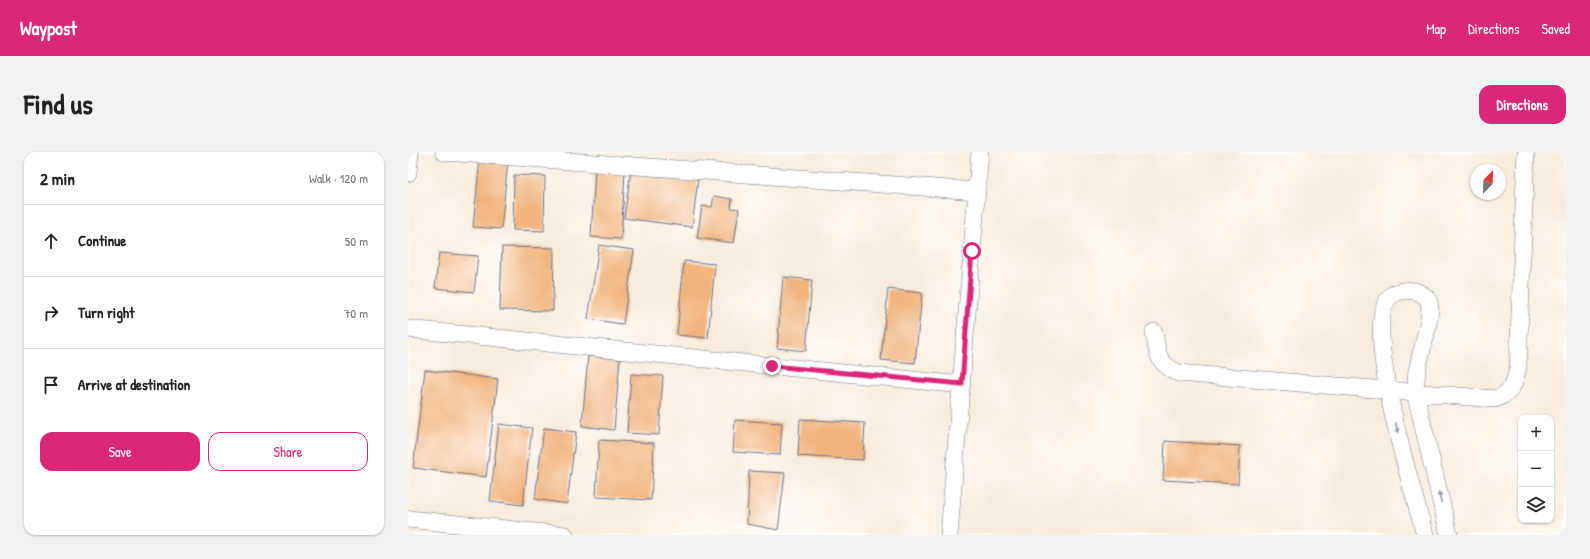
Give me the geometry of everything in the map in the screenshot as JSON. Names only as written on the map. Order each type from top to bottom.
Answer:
[{"type":"street","points":[[408,172],[410,152]]},
{"type":"street","points":[[444,152],[977,191]]},
{"type":"street","points":[[950,535],[980,152]]},
{"type":"street","points":[[1154,332],[1158,356],[1166,367],[1178,373],[1495,399],[1506,395],[1514,384],[1518,368],[1526,152]]},
{"type":"street","points":[[1425,535],[1387,391],[1381,335],[1382,314],[1385,304],[1390,296],[1398,292],[1408,290],[1417,292],[1424,296],[1428,302],[1429,309],[1427,326],[1415,392],[1449,535]]},
{"type":"street","points":[[408,329],[962,384]]},
{"type":"street","points":[[408,519],[565,535]]},
{"type":"building","points":[[480,158],[508,161],[501,229],[473,227]]},
{"type":"building","points":[[595,170],[625,172],[621,239],[591,237]]},
{"type":"building","points":[[631,170],[698,179],[692,227],[624,218]]},
{"type":"building","points":[[514,175],[545,176],[544,231],[513,230]]},
{"type":"building","points":[[714,196],[732,199],[731,208],[739,209],[734,243],[697,238],[702,206],[712,207]]},
{"type":"building","points":[[599,245],[634,250],[623,324],[588,319]]},
{"type":"building","points":[[502,247],[554,248],[553,311],[500,310]]},
{"type":"building","points":[[439,253],[478,256],[474,292],[435,288]]},
{"type":"building","points":[[684,261],[715,264],[708,338],[677,335]]},
{"type":"building","points":[[783,277],[812,280],[806,351],[777,348]]},
{"type":"building","points":[[888,289],[922,293],[915,363],[881,360]]},
{"type":"building","points":[[588,356],[620,359],[614,430],[582,426]]},
{"type":"building","points":[[425,370],[498,379],[486,477],[413,468]]},
{"type":"building","points":[[631,374],[663,376],[659,435],[627,433]]},
{"type":"building","points":[[800,419],[865,423],[863,460],[798,456]]},
{"type":"building","points":[[735,420],[782,423],[780,455],[733,452]]},
{"type":"building","points":[[499,424],[532,428],[523,505],[490,501]]},
{"type":"building","points":[[544,428],[576,432],[567,504],[535,499]]},
{"type":"building","points":[[599,440],[654,443],[651,500],[596,497]]},
{"type":"building","points":[[1165,441],[1240,446],[1238,484],[1163,480]]},
{"type":"building","points":[[749,471],[785,473],[778,530],[747,524]]},
{"type":"route","points":[[772,366],[962,384],[972,251]]}]
